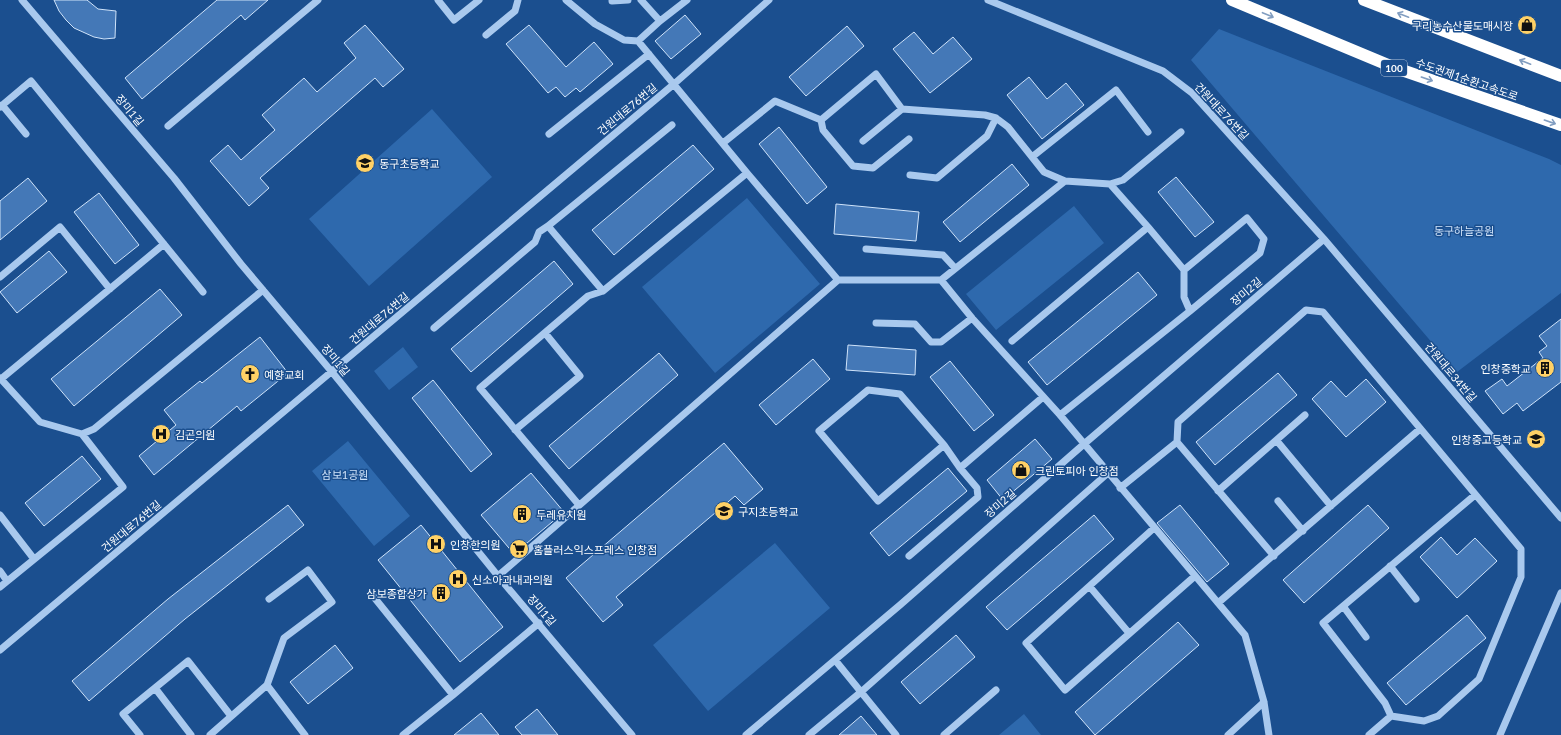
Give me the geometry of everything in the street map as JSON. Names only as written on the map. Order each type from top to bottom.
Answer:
[{"type":"highway","name":"수도권제1순환고속도로","points":[[1232,0],[1393,67],[1561,125]]},
{"type":"highway","points":[[1364,0],[1561,76]]},
{"type":"street","name":"장미1길","points":[[22,0],[174,178],[263,290],[332,372],[498,576],[632,735]]},
{"type":"street","points":[[168,126],[318,0]]},
{"type":"street","points":[[438,0],[454,20],[479,0]]},
{"type":"street","points":[[486,35],[515,12],[518,0]]},
{"type":"street","points":[[566,0],[595,24],[624,40],[638,41],[838,280]]},
{"type":"street","points":[[612,1],[628,0]]},
{"type":"street","points":[[641,0],[660,21]]},
{"type":"street","points":[[638,41],[660,21],[687,0]]},
{"type":"street","name":"건원대로76번길","points":[[0,650],[674,84],[769,0]]},
{"type":"street","name":"건원대로76번길","points":[[988,0],[1163,71],[1192,93],[1324,239]]},
{"type":"street","points":[[549,134],[649,54]]},
{"type":"street","points":[[821,120],[876,74],[902,109]]},
{"type":"street","points":[[26,134],[1,106],[31,81],[202,292]]},
{"type":"street","points":[[1032,157],[1116,90],[1148,132]]},
{"type":"street","points":[[723,143],[775,101],[821,120]]},
{"type":"street","points":[[863,141],[902,109],[985,115],[996,118],[1008,127],[1044,172],[1064,181],[1110,184],[1123,180],[1181,132]]},
{"type":"street","points":[[910,175],[937,178],[987,136],[996,118]]},
{"type":"street","points":[[821,120],[823,130],[853,166],[873,168],[908,140]]},
{"type":"street","points":[[434,328],[535,242],[539,232],[672,125]]},
{"type":"street","points":[[579,505],[480,388],[588,296],[603,291],[747,173]]},
{"type":"street","points":[[498,576],[838,280],[942,280],[1064,181]]},
{"type":"street","points":[[1110,184],[1184,270],[1184,296],[1190,311]]},
{"type":"street","points":[[1060,415],[1260,253],[1264,238],[1247,218],[1184,270]]},
{"type":"street","points":[[548,226],[603,291]]},
{"type":"street","points":[[0,277],[60,227],[110,289]]},
{"type":"street","points":[[1012,341],[1148,227]]},
{"type":"street","name":"장미2길","points":[[746,735],[900,605],[1084,444],[1324,239]]},
{"type":"street","name":"건원대로34번길","points":[[1324,239],[1561,518]]},
{"type":"street","points":[[0,587],[123,488],[82,434],[40,422],[1,379],[164,244]]},
{"type":"street","points":[[866,249],[943,255],[955,268]]},
{"type":"street","points":[[942,280],[972,318],[1042,397],[1060,415],[1245,635],[1264,702],[1269,735]]},
{"type":"street","points":[[82,434],[94,429],[263,290]]},
{"type":"street","points":[[1274,556],[1177,442],[1178,422],[1306,310],[1323,312],[1521,549],[1521,576],[1479,679],[1438,716],[1424,721],[1391,716],[1369,735]]},
{"type":"street","points":[[876,323],[916,324],[931,342],[941,342],[972,318]]},
{"type":"street","points":[[514,430],[580,376],[545,333]]},
{"type":"street","points":[[909,556],[978,497],[977,488],[960,468],[944,445],[900,394],[868,390],[818,431],[878,501],[944,445]]},
{"type":"street","points":[[960,468],[1042,397]]},
{"type":"street","points":[[1218,491],[1306,415]]},
{"type":"street","points":[[1218,603],[1420,429]]},
{"type":"street","points":[[1277,441],[1331,506]]},
{"type":"street","points":[[1120,488],[1177,442]]},
{"type":"street","points":[[809,735],[861,692],[1108,473]]},
{"type":"street","points":[[1391,716],[1385,703],[1322,623],[1475,495]]},
{"type":"street","points":[[1278,501],[1303,531]]},
{"type":"street","points":[[0,515],[34,559]]},
{"type":"street","points":[[1154,528],[1026,643],[1065,690],[1195,576]]},
{"type":"street","points":[[1390,566],[1416,599]]},
{"type":"street","points":[[210,735],[267,685],[284,638],[332,602],[308,570],[269,599]]},
{"type":"street","points":[[0,571],[7,581]]},
{"type":"street","points":[[1090,587],[1130,633]]},
{"type":"street","points":[[1500,735],[1561,593]]},
{"type":"street","points":[[373,596],[453,695]]},
{"type":"street","points":[[1343,606],[1366,637]]},
{"type":"street","points":[[1554,610],[1561,607]]},
{"type":"street","points":[[403,735],[539,623]]},
{"type":"street","points":[[835,660],[896,735]]},
{"type":"street","points":[[140,735],[123,714],[188,661],[231,716]]},
{"type":"street","points":[[267,685],[305,735]]},
{"type":"street","points":[[155,688],[192,735]]},
{"type":"street","points":[[944,735],[996,690]]},
{"type":"street","points":[[1228,735],[1264,702]]},
{"type":"green space","name":"동구하늘공원","points":[[1219,29],[1561,165],[1561,293],[1457,372],[1191,60]]},
{"type":"green space","points":[[432,109],[492,177],[369,286],[309,219]]},
{"type":"green space","points":[[747,198],[820,284],[715,373],[642,287]]},
{"type":"green space","points":[[1074,206],[1104,243],[996,330],[966,294]]},
{"type":"green space","points":[[403,347],[418,367],[389,390],[374,371]]},
{"type":"green space","name":"삼보1공원","points":[[348,441],[410,516],[374,546],[312,471]]},
{"type":"green space","points":[[775,543],[830,608],[708,711],[653,645]]},
{"type":"green space","points":[[1024,714],[1041,735],[999,735]]},
{"type":"building","points":[[54,0],[87,0],[98,9],[116,11],[115,38],[104,39],[94,37],[74,28],[59,11]]},
{"type":"building","points":[[217,0],[268,0],[245,20],[241,15],[142,99],[125,78]]},
{"type":"building","points":[[685,15],[701,34],[671,59],[655,41]]},
{"type":"building","points":[[365,25],[404,69],[383,87],[375,78],[260,178],[269,188],[249,206],[210,161],[228,145],[241,160],[275,130],[262,115],[304,78],[317,92],[356,58],[344,43]]},
{"type":"building","points":[[529,25],[566,67],[594,42],[613,64],[580,92],[576,88],[565,97],[556,87],[548,93],[506,44]]},
{"type":"building","points":[[847,26],[864,46],[806,96],[789,77]]},
{"type":"building","points":[[914,32],[933,54],[953,37],[972,59],[930,93],[893,49]]},
{"type":"building","points":[[1029,77],[1047,99],[1066,83],[1084,105],[1042,139],[1007,95]]},
{"type":"building","points":[[779,127],[827,187],[807,204],[759,144]]},
{"type":"building","points":[[693,145],[714,169],[614,255],[592,230]]},
{"type":"building","points":[[1012,164],[1029,185],[960,242],[943,222]]},
{"type":"building","points":[[1176,177],[1214,222],[1195,237],[1158,192]]},
{"type":"building","points":[[28,178],[47,201],[0,240],[0,201]]},
{"type":"building","points":[[99,193],[139,245],[115,264],[74,212]]},
{"type":"building","points":[[836,204],[919,212],[916,241],[834,234]]},
{"type":"building","points":[[49,251],[67,272],[17,313],[0,292]]},
{"type":"building","points":[[554,261],[573,284],[471,372],[451,349]]},
{"type":"building","points":[[1138,272],[1157,295],[1047,385],[1028,362]]},
{"type":"building","points":[[160,289],[182,315],[74,406],[51,379]]},
{"type":"building","name":"인창중학교","points":[[1561,319],[1561,382],[1523,411],[1517,403],[1503,414],[1485,391],[1502,379],[1507,386],[1543,358],[1539,352],[1547,346],[1539,336]]},
{"type":"building","points":[[260,337],[288,373],[241,411],[237,406],[154,475],[139,456],[176,425],[164,410],[200,381],[202,383]]},
{"type":"building","points":[[848,345],[916,350],[915,375],[846,370]]},
{"type":"building","points":[[659,353],[678,375],[569,469],[549,446]]},
{"type":"building","points":[[813,359],[830,379],[776,425],[759,405]]},
{"type":"building","points":[[950,361],[994,415],[974,431],[930,377]]},
{"type":"building","points":[[1278,373],[1297,395],[1215,465],[1196,442]]},
{"type":"building","points":[[1366,379],[1386,402],[1346,437],[1312,399],[1331,381],[1346,397]]},
{"type":"building","points":[[433,380],[492,454],[471,472],[412,398]]},
{"type":"building","points":[[1035,439],[1052,459],[1003,500],[987,480]]},
{"type":"building","points":[[724,443],[763,489],[744,505],[735,496],[616,597],[623,605],[603,622],[566,578]]},
{"type":"building","points":[[82,456],[101,479],[44,526],[25,503]]},
{"type":"building","points":[[948,468],[967,491],[889,556],[870,533]]},
{"type":"building","name":"두레유치원","points":[[531,473],[564,512],[514,554],[481,515]]},
{"type":"building","points":[[288,505],[304,525],[185,619],[89,701],[72,681],[168,599]]},
{"type":"building","points":[[1180,505],[1229,564],[1207,582],[1157,523]]},
{"type":"building","points":[[1368,505],[1389,528],[1304,603],[1283,580]]},
{"type":"building","points":[[1094,515],[1114,539],[1007,630],[986,607]]},
{"type":"building","name":"삼보종합상가","points":[[421,525],[503,627],[460,662],[378,560]]},
{"type":"building","points":[[1441,537],[1457,555],[1475,538],[1497,561],[1457,598],[1420,557]]},
{"type":"building","points":[[1467,615],[1486,638],[1406,705],[1387,683]]},
{"type":"building","points":[[1178,622],[1199,645],[1095,735],[1075,712]]},
{"type":"building","points":[[956,635],[975,657],[920,704],[901,682]]},
{"type":"building","points":[[335,645],[353,668],[308,704],[290,682]]},
{"type":"building","points":[[537,709],[558,735],[522,735],[515,727]]},
{"type":"building","points":[[481,713],[499,735],[454,735]]},
{"type":"building","points":[[861,716],[877,735],[839,735]]},
{"type":"place","name":"구리농수산물도매시장","points":[[1527,25]]},
{"type":"place","name":"동구초등학교","points":[[365,163]]},
{"type":"place","name":"인창중학교","points":[[1545,368]]},
{"type":"place","name":"예향교회","points":[[250,374]]},
{"type":"place","name":"김곤의원","points":[[161,434]]},
{"type":"place","name":"인창중고등학교","points":[[1536,439]]},
{"type":"place","name":"크린토피아 인창점","points":[[1021,470]]},
{"type":"place","name":"구지초등학교","points":[[724,511]]},
{"type":"place","name":"두레유치원","points":[[522,514]]},
{"type":"place","name":"인창한의원","points":[[436,544]]},
{"type":"place","name":"홈플러스익스프레스 인창점","points":[[519,549]]},
{"type":"place","name":"신소아과내과의원","points":[[458,579]]},
{"type":"place","name":"삼보종합상가","points":[[441,593]]}]
